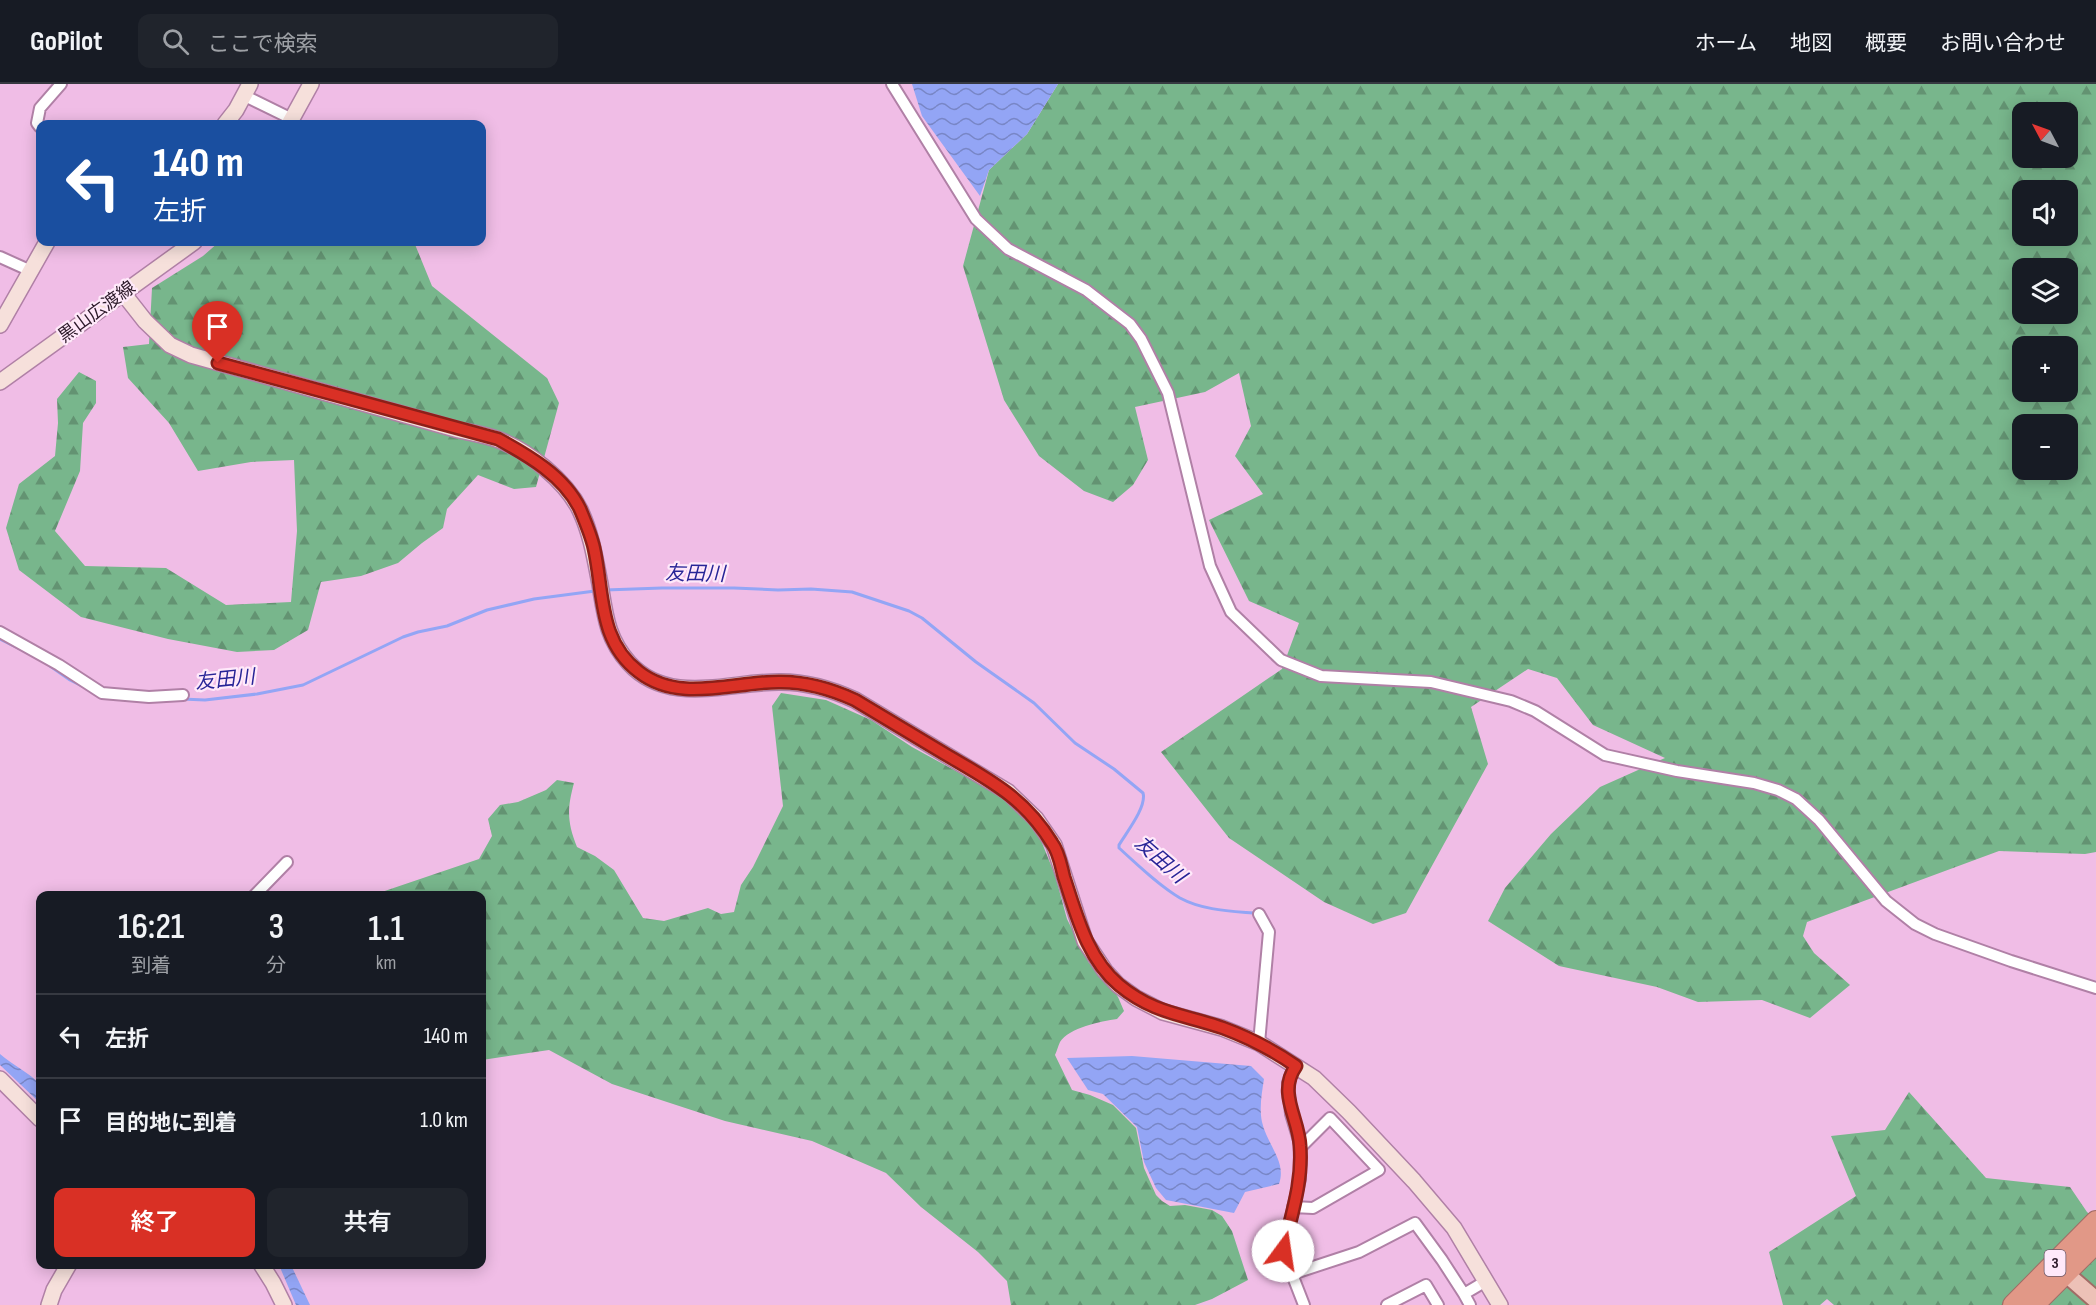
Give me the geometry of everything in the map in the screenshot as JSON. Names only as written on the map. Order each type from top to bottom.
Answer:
[{"type":"highway","name":"3","points":[[2034,1305],[2096,1221]]},
{"type":"highway","name":"3","points":[[2013,1305],[2096,1243]]},
{"type":"main road","points":[[2060,1269],[2096,1300]]},
{"type":"street","points":[[38,120],[40,108],[61,84]]},
{"type":"street","points":[[291,120],[311,84]]},
{"type":"street","points":[[892,84],[976,219],[985,229],[1008,249],[1086,290],[1130,324],[1141,339],[1168,393],[1210,566],[1231,612],[1281,660],[1321,676],[1431,682],[1511,701],[1535,711],[1605,755],[1677,771],[1754,783],[1778,790],[1796,799],[1819,820],[1886,901],[1915,924],[1935,934],[2012,962],[2096,987]]},
{"type":"street","points":[[228,120],[247,90],[287,120]]},
{"type":"street","points":[[0,325],[46,246]]},
{"type":"street","name":"黒山広渡線","points":[[0,382],[188,246]]},
{"type":"street","points":[[0,257],[31,271]]},
{"type":"street","points":[[123,293],[145,321],[170,345],[191,355],[436,424],[498,439],[537,461],[565,488],[579,508],[593,546],[606,624],[616,647],[639,673],[656,683],[694,689],[780,682],[832,689],[855,700],[1008,792],[1036,819],[1054,845],[1085,941],[1105,971],[1136,998],[1163,1012],[1222,1028],[1259,1043],[1314,1078],[1414,1181],[1454,1228],[1500,1305]]},
{"type":"street","points":[[0,632],[59,665],[102,693],[149,697],[183,695]]},
{"type":"street","points":[[259,891],[287,862]]},
{"type":"street","points":[[1258,914],[1269,932],[1259,1043]]},
{"type":"street","points":[[1296,1066],[1288,1083],[1291,1114],[1300,1148],[1300,1179],[1283,1251],[1304,1305]]},
{"type":"street","points":[[0,1079],[36,1111]]},
{"type":"street","points":[[1293,1207],[1314,1208],[1378,1170],[1330,1118],[1300,1148]]},
{"type":"street","points":[[1292,1274],[1359,1252],[1415,1223],[1442,1260],[1470,1305]]},
{"type":"street","points":[[49,1305],[54,1290],[66,1269]]},
{"type":"street","points":[[264,1269],[284,1305]]},
{"type":"street","points":[[1464,1294],[1486,1281]]},
{"type":"street","points":[[1387,1305],[1426,1285],[1438,1305]]},
{"type":"green space","points":[[1058,84],[2096,84],[2096,852],[2085,854],[1999,851],[1807,922],[1803,936],[1814,953],[1850,985],[1810,1018],[1762,1000],[1698,1002],[1657,987],[1559,966],[1488,921],[1505,888],[1551,834],[1600,787],[1665,758],[1593,725],[1557,678],[1528,669],[1471,707],[1488,764],[1406,913],[1373,924],[1324,902],[1229,838],[1161,752],[1282,669],[1299,623],[1249,601],[1209,520],[1263,494],[1235,456],[1251,426],[1239,373],[1205,392],[1135,407],[1148,460],[1133,485],[1113,502],[1084,491],[1039,456],[1004,400],[963,266],[989,170],[1027,134]]},
{"type":"green space","points":[[214,246],[416,246],[432,286],[547,378],[559,403],[536,487],[514,489],[478,475],[447,509],[443,528],[398,563],[361,576],[321,582],[308,630],[274,650],[237,652],[168,639],[81,617],[19,570],[6,528],[19,484],[55,456],[58,423],[57,399],[79,372],[96,381],[96,403],[83,423],[80,471],[55,531],[85,566],[166,568],[226,605],[291,602],[297,531],[294,460],[251,462],[198,471],[169,423],[128,378],[123,347],[149,344],[152,288],[203,256]]},
{"type":"green space","points":[[781,693],[826,700],[871,720],[912,747],[998,794],[1036,828],[1055,875],[1067,919],[1089,963],[1107,981],[1124,1011],[1117,1019],[1094,1023],[1070,1033],[1060,1042],[1055,1055],[1072,1090],[1113,1105],[1136,1128],[1144,1168],[1156,1195],[1162,1201],[1170,1206],[1185,1205],[1212,1210],[1222,1216],[1232,1231],[1248,1280],[1212,1299],[1195,1305],[1011,1305],[1007,1281],[978,1252],[921,1207],[886,1173],[812,1141],[725,1121],[612,1084],[549,1050],[486,1059],[486,891],[385,891],[479,859],[492,836],[488,819],[500,805],[518,802],[546,790],[557,780],[574,783],[569,815],[577,847],[595,856],[614,870],[643,918],[664,921],[708,908],[721,914],[734,912],[741,885],[753,867],[783,806],[772,706]]},
{"type":"green space","points":[[1909,1092],[1986,1178],[2070,1187],[2087,1212],[2096,1220],[2096,1305],[1834,1305],[1827,1299],[1820,1305],[1783,1305],[1769,1252],[1856,1196],[1831,1136],[1885,1130]]},
{"type":"water","points":[[912,84],[1058,84],[1027,134],[989,170],[980,196],[922,116]]},
{"type":"water","points":[[0,1054],[36,1080],[36,1099],[0,1065]]},
{"type":"water","points":[[1132,1056],[1251,1066],[1264,1079],[1261,1117],[1264,1130],[1278,1160],[1281,1176],[1279,1184],[1245,1192],[1234,1213],[1166,1200],[1156,1188],[1144,1162],[1137,1127],[1103,1094],[1088,1090],[1067,1058]]},
{"type":"water","points":[[281,1269],[293,1269],[310,1305],[296,1305]]},
{"type":"waterway","name":"友田川","points":[[605,590],[811,589],[852,592],[909,611],[922,618],[976,662],[1034,703],[1075,743],[1114,769],[1143,793],[1139,812],[1119,848],[1148,874],[1172,893],[1188,902],[1216,909],[1253,913]]},
{"type":"waterway","name":"友田川","points":[[182,699],[205,700],[257,694],[303,685],[418,632],[447,626],[487,610],[534,599],[595,591]]},
{"type":"waterway","name":"友田川","points":[[0,639],[20,649]]},
{"type":"waterway","name":"友田川","points":[[50,666],[90,690]]},
{"type":"route","points":[[218,363],[498,439],[537,461],[565,488],[579,508],[593,546],[606,624],[616,647],[639,673],[656,683],[694,689],[780,682],[832,689],[855,700],[1008,792],[1036,819],[1054,845],[1085,941],[1105,971],[1118,984],[1136,998],[1163,1012],[1240,1035],[1278,1053],[1296,1066],[1288,1083],[1291,1114],[1300,1144],[1300,1179],[1283,1251]]}]
